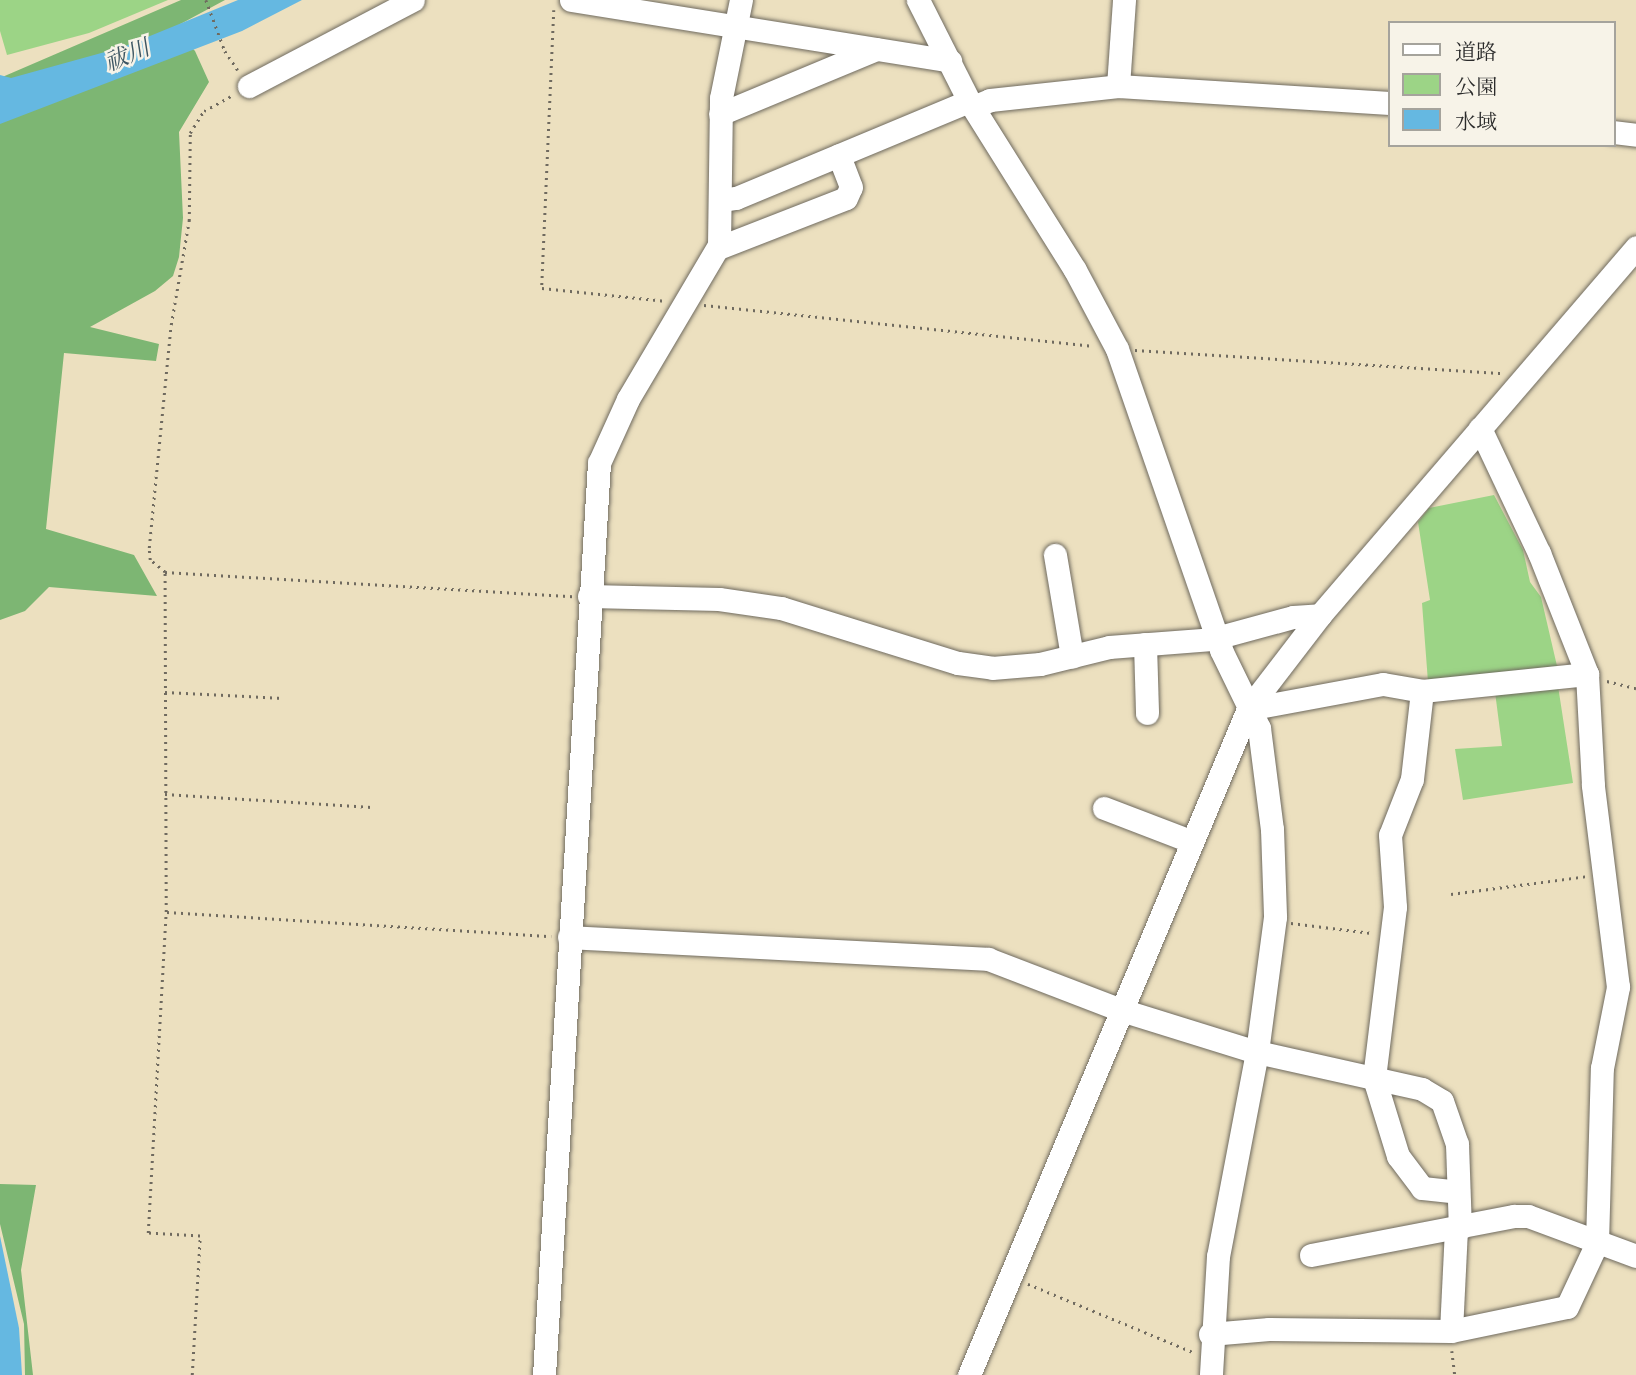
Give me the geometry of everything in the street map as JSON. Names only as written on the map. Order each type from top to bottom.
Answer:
[{"type":"street","points":[[249,86],[412,0]]},
{"type":"street","points":[[571,0],[950,61]]},
{"type":"street","points":[[544,1375],[589,596],[603,448],[718,248],[722,200],[720,114],[734,25],[741,0]]},
{"type":"street","points":[[918,0],[971,104],[1075,270],[1118,349],[1220,637],[1221,650],[1259,727],[1272,829],[1275,921],[1257,1052],[1218,1256],[1211,1354],[1269,1329],[1449,1331],[1567,1307],[1597,1243],[1601,1068],[1618,987],[1604,874],[1587,677],[1539,554],[1480,428]]},
{"type":"street","points":[[1118,86],[1124,0]]},
{"type":"street","points":[[720,114],[876,49]]},
{"type":"street","points":[[722,200],[971,104],[990,100],[1118,86],[1388,103]]},
{"type":"street","points":[[1615,132],[1636,135]]},
{"type":"street","points":[[718,248],[846,198],[851,187],[839,155]]},
{"type":"street","points":[[969,1375],[1248,709],[1320,615],[1636,247]]},
{"type":"street","points":[[1055,555],[1072,657]]},
{"type":"street","points":[[589,596],[719,599],[781,608],[976,666],[1027,667],[1108,647],[1220,637],[1293,617],[1320,615]]},
{"type":"street","points":[[1145,644],[1147,713]]},
{"type":"street","points":[[1248,709],[1383,684],[1422,691],[1587,677]]},
{"type":"street","points":[[1422,691],[1412,779],[1390,835],[1395,907],[1389,935],[1374,1078],[1398,1156],[1422,1188],[1458,1192]]},
{"type":"street","points":[[1104,808],[1191,841]]},
{"type":"street","points":[[569,937],[988,959],[1121,1010],[1257,1052],[1422,1089],[1442,1101],[1457,1144],[1458,1228],[1449,1331]]},
{"type":"street","points":[[1311,1255],[1528,1216],[1636,1256]]},
{"type":"path","points":[[206,0],[225,51],[249,86],[204,111],[191,134],[189,221],[170,325],[150,560],[165,572],[589,596]]},
{"type":"path","points":[[554,0],[542,288],[1118,349],[1527,375]]},
{"type":"path","points":[[165,572],[166,912],[148,1233],[200,1236],[192,1375]]},
{"type":"path","points":[[1587,677],[1636,688]]},
{"type":"path","points":[[165,692],[283,698]]},
{"type":"path","points":[[165,794],[372,807]]},
{"type":"path","points":[[1451,894],[1604,874]]},
{"type":"path","points":[[166,912],[569,937]]},
{"type":"path","points":[[1275,921],[1389,935]]},
{"type":"path","points":[[1010,1276],[1193,1352],[1211,1354]]},
{"type":"path","points":[[1449,1331],[1455,1375]]},
{"type":"green space","points":[[0,0],[168,0],[89,33],[7,55],[0,31]]},
{"type":"green space","points":[[181,0],[225,0],[173,28],[195,51],[209,82],[179,132],[183,218],[179,257],[173,276],[155,291],[90,327],[159,344],[156,361],[64,353],[46,529],[134,555],[157,596],[49,587],[25,611],[0,620],[0,78]]},
{"type":"green space","points":[[1494,495],[1523,550],[1530,582],[1541,597],[1557,666],[1428,682],[1422,603],[1430,600],[1418,522],[1429,508]]},
{"type":"green space","points":[[1558,686],[1573,783],[1463,800],[1455,749],[1502,746],[1495,692]]},
{"type":"green space","points":[[0,1184],[36,1185],[21,1270],[33,1375],[25,1375],[24,1324],[0,1224]]},
{"type":"water","name":"祓川","points":[[238,0],[302,0],[242,31],[0,124],[0,75],[11,78],[123,47]]},
{"type":"water","points":[[0,1236],[19,1328],[22,1375],[0,1375]]}]
